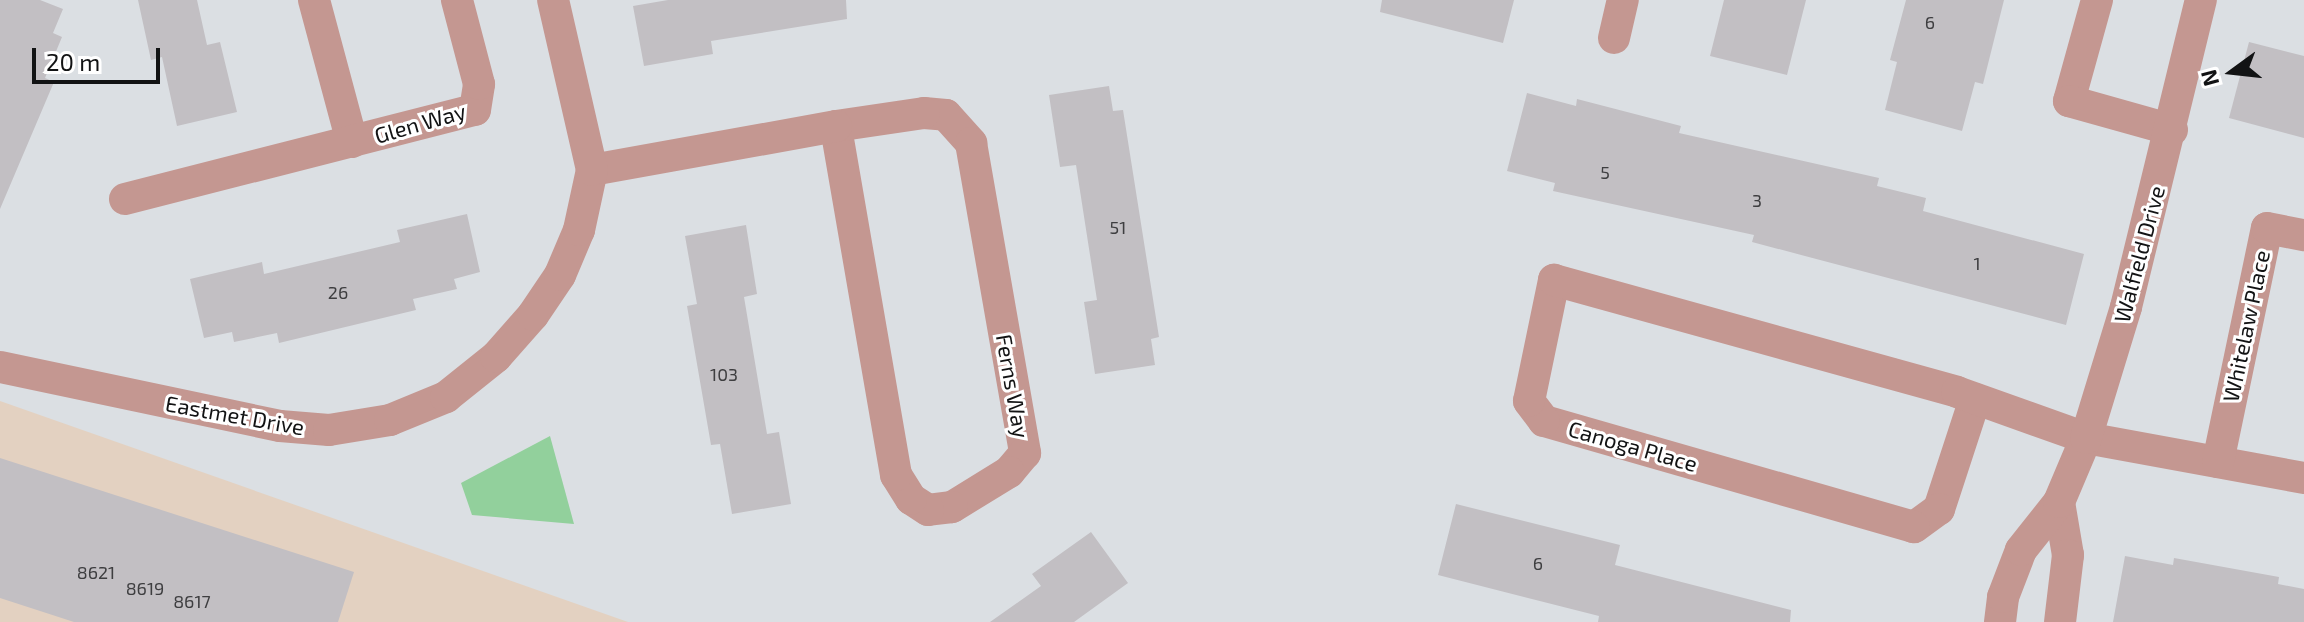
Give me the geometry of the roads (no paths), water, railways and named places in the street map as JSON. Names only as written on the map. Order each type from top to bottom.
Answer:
[{"type":"street","name":"Glen Way","points":[[314,0],[352,142]]},
{"type":"street","name":"Glen Way","points":[[125,199],[475,110],[479,84],[457,0]]},
{"type":"street","name":"Eastmet Drive","points":[[0,367],[280,426],[329,430],[390,420],[446,397],[473,378],[533,315],[560,275],[579,230],[592,170],[553,0]]},
{"type":"street","points":[[1614,38],[1623,0]]},
{"type":"street","points":[[2097,0],[2069,101],[2172,130]]},
{"type":"street","name":"Walfield Drive","points":[[2000,622],[2003,597],[2021,550],[2059,502],[2086,438],[2172,130],[2201,0]]},
{"type":"street","name":"Ferns Way","points":[[592,170],[836,126],[924,113],[946,115],[971,143],[1025,453],[1009,472],[952,507],[928,510],[911,499],[896,475],[836,126]]},
{"type":"street","name":"Whitelaw Place","points":[[2218,462],[2267,228],[2304,235]]},
{"type":"street","name":"Canoga Place","points":[[1975,399],[1939,509],[1914,527],[1544,421],[1529,401],[1554,280],[1975,399],[2086,438]]},
{"type":"street","points":[[2086,438],[2304,478]]},
{"type":"street","points":[[2059,502],[2068,555],[2060,622]]}]
